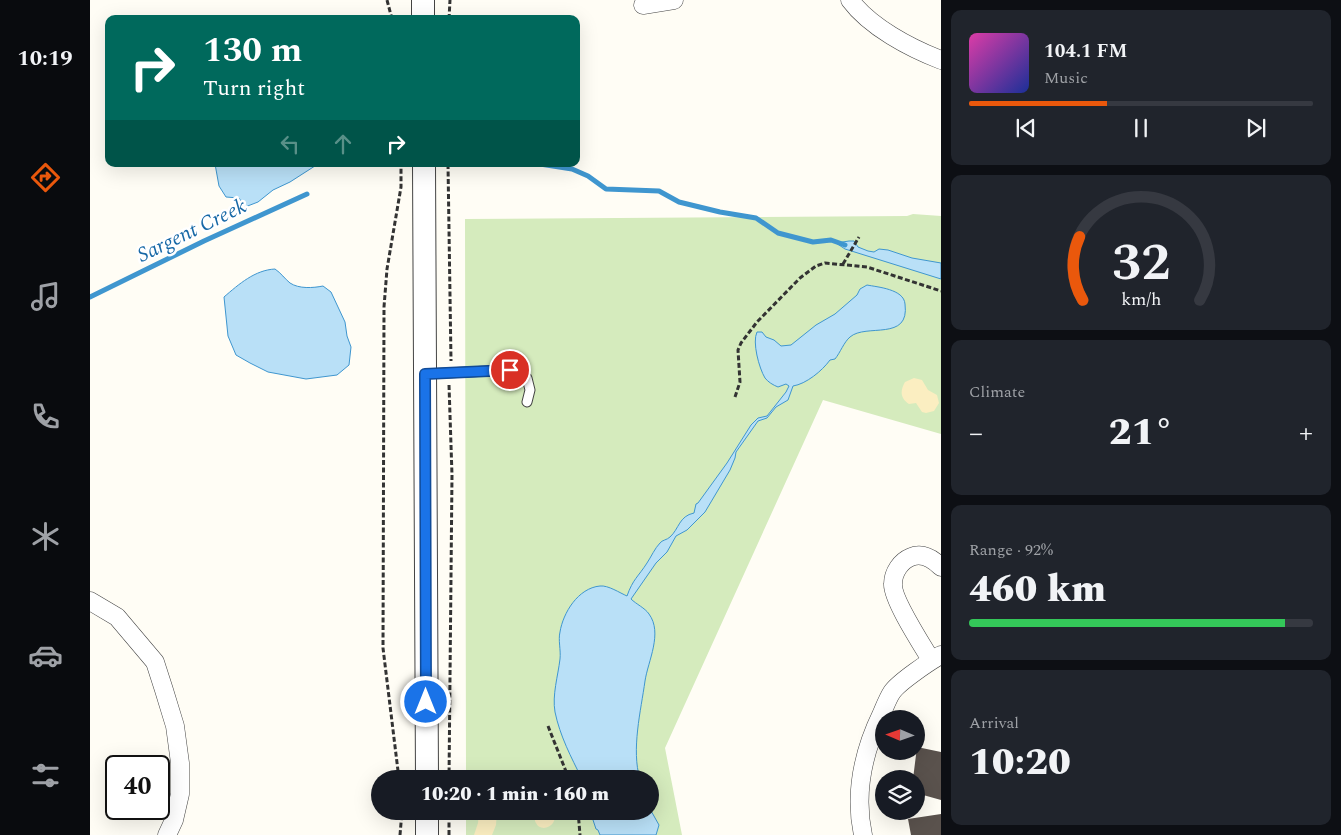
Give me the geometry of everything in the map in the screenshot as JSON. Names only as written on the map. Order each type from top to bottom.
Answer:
[{"type":"street","points":[[423,0],[423,15]]},
{"type":"street","points":[[643,5],[674,0]]},
{"type":"street","points":[[850,0],[856,8],[891,36],[916,50],[941,60]]},
{"type":"street","points":[[424,167],[427,770]]},
{"type":"street","points":[[863,835],[860,791],[862,769],[874,730],[892,692],[936,658],[897,599],[892,584],[896,570],[904,560],[916,555],[932,557],[941,567]]},
{"type":"street","points":[[90,600],[117,617],[155,662],[175,726],[180,763],[180,794],[174,820],[167,835]]},
{"type":"street","points":[[427,820],[427,835]]},
{"type":"lane","points":[[425,374],[510,370],[526,378],[530,390],[527,402]]},
{"type":"path","points":[[387,0],[391,15]]},
{"type":"path","points":[[449,15],[450,0]]},
{"type":"path","points":[[398,770],[383,648],[384,307],[387,269],[401,187],[401,167]]},
{"type":"path","points":[[448,167],[451,310],[449,403],[452,475],[450,770]]},
{"type":"path","points":[[843,264],[859,237]]},
{"type":"path","points":[[736,397],[740,375],[738,350],[741,342],[757,322],[800,278],[816,266],[825,263],[867,268],[941,291]]},
{"type":"path","points":[[548,726],[565,770]]},
{"type":"path","points":[[400,835],[401,820]]},
{"type":"path","points":[[449,820],[449,835]]},
{"type":"path","points":[[579,820],[580,835]]},
{"type":"green space","points":[[913,214],[941,216],[941,434],[823,400],[665,748],[682,835],[466,835],[466,820],[659,820],[659,770],[466,770],[465,219],[907,216]]},
{"type":"sand","points":[[914,378],[922,380],[928,390],[937,395],[939,403],[934,411],[922,412],[916,403],[909,404],[904,399],[902,394],[903,385]]},
{"type":"sand","points":[[478,820],[496,820],[492,835],[474,835]]},
{"type":"sand","points":[[535,820],[554,820],[547,827],[542,828],[537,825]]},
{"type":"water","points":[[216,167],[313,167],[273,190],[258,202],[245,207],[239,198],[226,197],[219,186]]},
{"type":"water","points":[[854,241],[858,247],[868,251],[888,250],[912,258],[941,263],[941,279],[845,249],[836,243]]},
{"type":"water","points":[[275,269],[294,285],[306,287],[323,286],[331,292],[345,322],[351,347],[349,365],[337,375],[306,379],[268,372],[236,355],[228,336],[224,297],[254,275]]},
{"type":"water","points":[[867,285],[883,288],[900,295],[905,304],[905,316],[901,323],[894,327],[857,333],[850,337],[835,359],[830,360],[818,373],[808,380],[793,386],[788,400],[776,407],[767,418],[758,421],[736,452],[730,470],[705,512],[687,530],[676,536],[667,552],[656,563],[631,599],[649,614],[655,630],[638,730],[636,756],[638,770],[578,770],[563,738],[554,706],[560,659],[559,635],[568,610],[578,596],[585,591],[600,586],[627,596],[658,545],[673,534],[685,517],[694,513],[696,504],[727,463],[751,425],[758,418],[767,416],[786,392],[789,386],[786,384],[778,387],[768,381],[763,374],[755,342],[757,332],[762,332],[766,337],[774,340],[781,346],[791,345],[816,325],[835,314],[857,295],[860,289]]},
{"type":"water","points":[[593,820],[656,820],[659,825],[656,835],[600,835]]},
{"type":"building","points":[[925,749],[941,752],[941,800],[925,796],[925,770],[914,770],[915,760],[925,760]]},
{"type":"building","points":[[941,814],[941,835],[911,835],[908,820],[925,820],[925,816]]},
{"type":"waterway","points":[[559,167],[572,169],[588,176],[606,189],[659,191],[679,202],[756,218],[778,233],[813,242],[831,240],[845,245]]},
{"type":"waterway","name":"Sargent Creek","points":[[90,297],[204,241],[307,194]]},
{"type":"route","points":[[426,702],[425,374],[510,370]]}]
